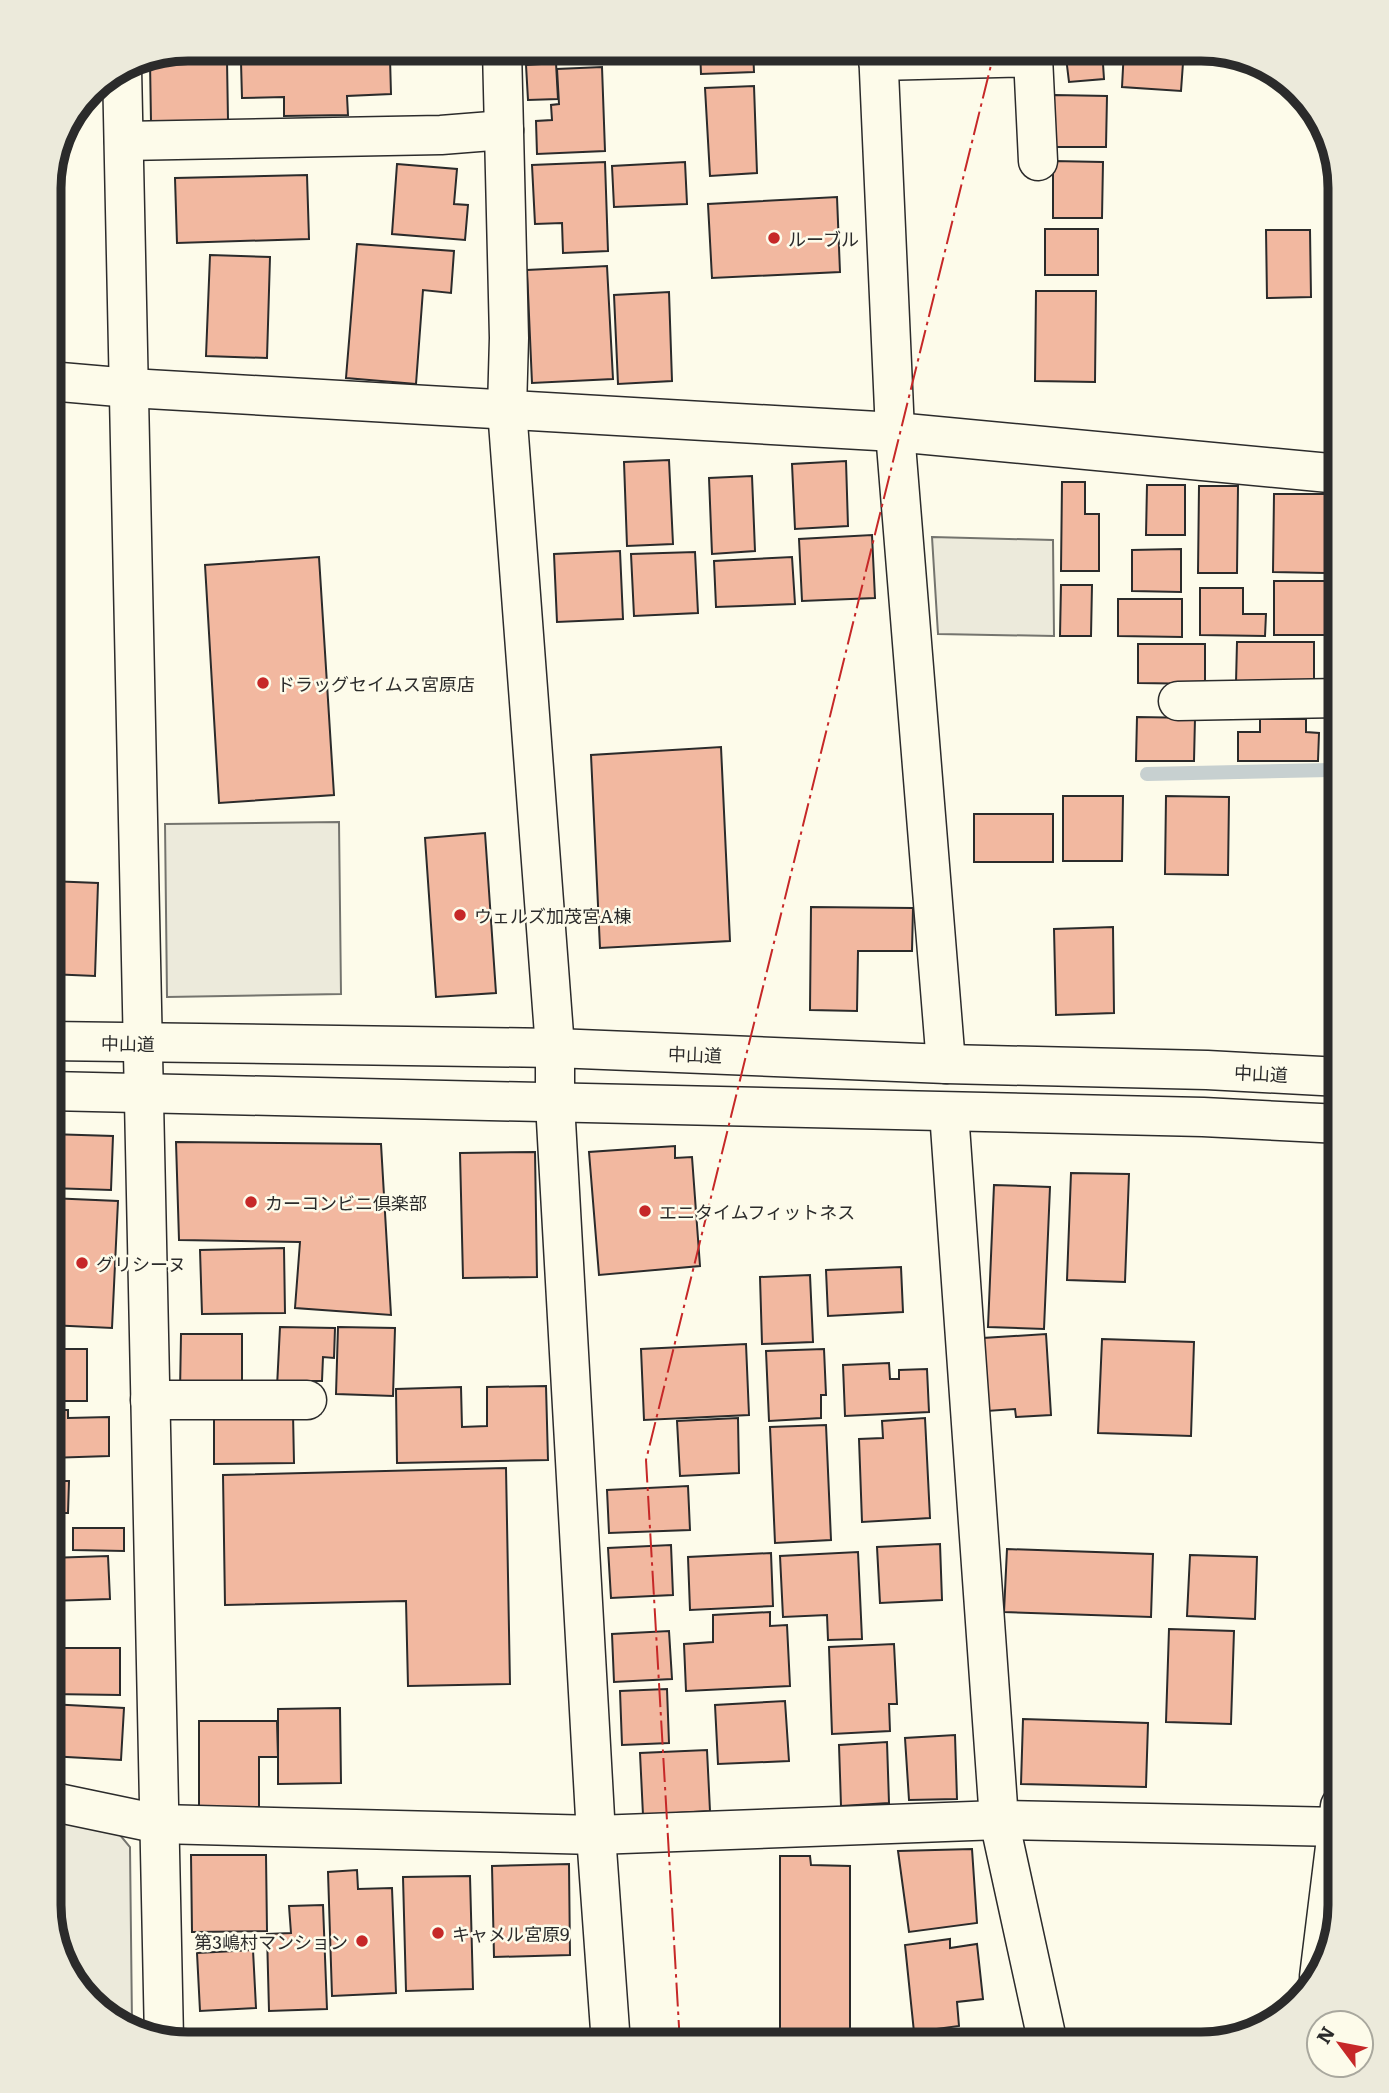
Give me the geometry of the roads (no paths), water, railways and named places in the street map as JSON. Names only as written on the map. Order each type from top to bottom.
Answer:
[{"type":"main road","points":[[502,62],[509,338],[508,409],[555,1048],[555,1103],[596,1835],[610,2031]]},
{"type":"main road","points":[[878,62],[895,432],[946,1064]]},
{"type":"main road","points":[[1032,62],[1038,162]]},
{"type":"main road","points":[[122,80],[164,2029]]},
{"type":"main road","points":[[124,141],[441,135],[504,130]]},
{"type":"main road","points":[[62,383],[895,432],[1328,473]]},
{"type":"main road","points":[[1178,701],[1328,698]]},
{"type":"main road","name":"中山道","points":[[62,1041],[555,1048],[1328,1076]]},
{"type":"main road","points":[[61,1091],[1203,1117],[1328,1123]]},
{"type":"main road","points":[[950,1112],[999,1820],[1045,2032]]},
{"type":"main road","points":[[150,1400],[307,1400]]},
{"type":"main road","points":[[61,1804],[159,1824],[596,1835],[999,1820],[1328,1820]]},
{"type":"main road","points":[[1325,1930],[1328,1908]]},
{"type":"waterway","points":[[1147,774],[1328,770]]},
{"type":"place","name":"ルーブル","points":[[774,238]]},
{"type":"place","name":"ドラッグセイムス宮原店","points":[[263,683]]},
{"type":"place","name":"ウェルズ加茂宮A棟","points":[[460,915]]},
{"type":"place","name":"カーコンビニ倶楽部","points":[[251,1202]]},
{"type":"place","name":"エニタイムフィットネス","points":[[645,1211]]},
{"type":"place","name":"グリシーヌ","points":[[82,1263]]},
{"type":"place","name":"キャメル宮原9","points":[[438,1933]]},
{"type":"place","name":"第3嶋村マンション","points":[[362,1941]]}]
